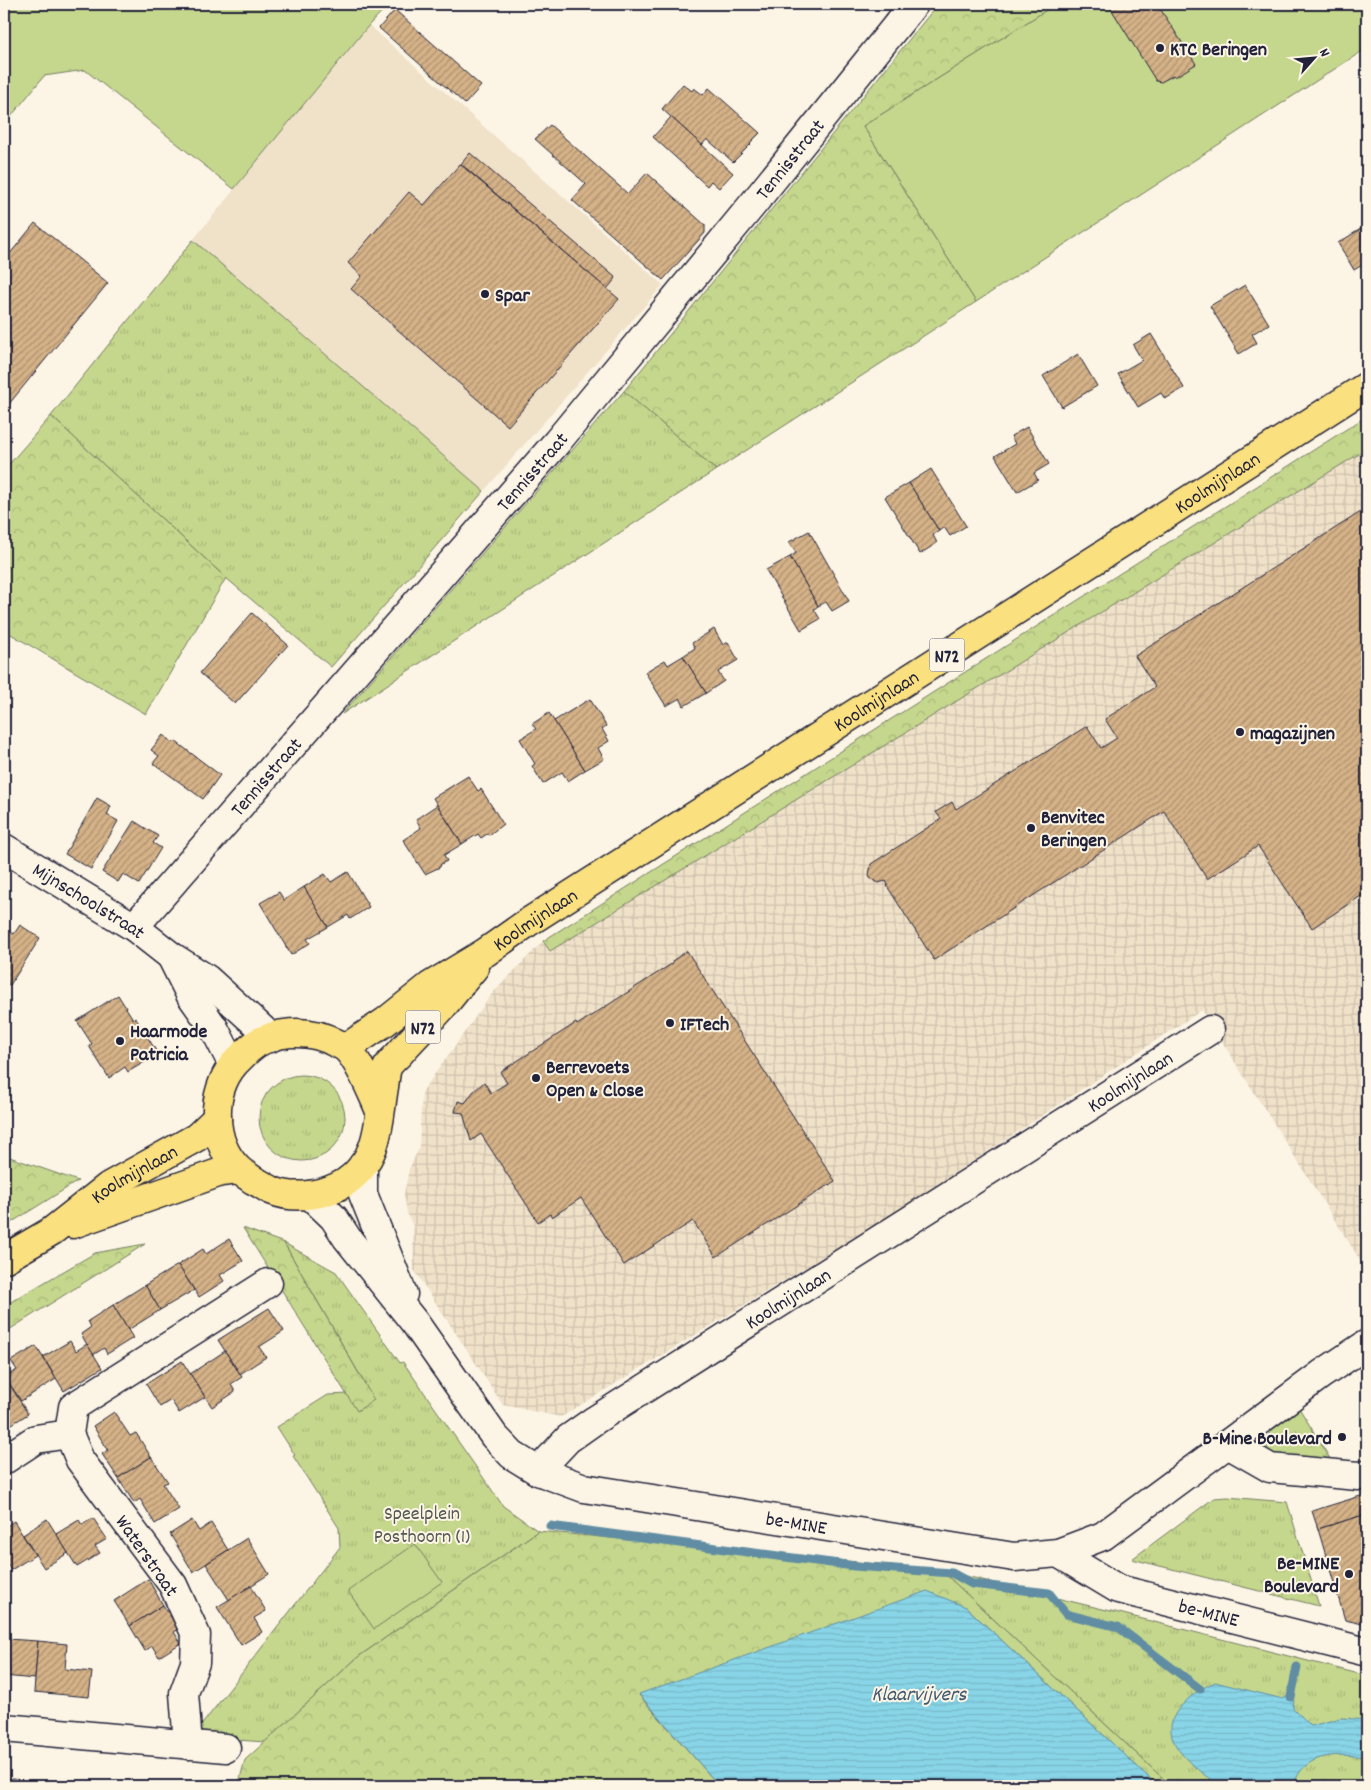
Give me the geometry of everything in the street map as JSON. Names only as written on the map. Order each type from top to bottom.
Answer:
[{"type":"main road","name":"Koolmijnlaan","points":[[346,1048],[385,1022],[430,986],[486,952],[527,923],[1367,386]]},
{"type":"main road","name":"Koolmijnlaan","points":[[380,1111],[365,1077],[346,1048],[328,1038],[309,1034],[289,1033],[270,1038],[250,1049],[233,1065],[224,1081],[218,1099],[216,1118],[220,1137],[227,1154],[238,1170],[274,1191],[292,1195],[310,1195],[326,1192],[346,1182],[363,1166],[373,1149],[379,1131],[380,1111],[388,1067],[443,1006],[486,952]]},
{"type":"main road","name":"Koolmijnlaan","points":[[4,1259],[52,1231],[109,1186],[197,1137],[216,1118]]},
{"type":"main road","name":"Koolmijnlaan","points":[[52,1231],[200,1178],[221,1172],[238,1170]]},
{"type":"street","name":"Tennisstraat","points":[[134,927],[557,442],[754,204],[914,4]]},
{"type":"street","name":"Mijnschoolstraat","points":[[4,848],[134,927],[172,956],[207,979],[270,1038]]},
{"type":"street","name":"Mijnschoolstraat","points":[[172,956],[190,994],[214,1028],[233,1065]]},
{"type":"street","name":"Koolmijnlaan","points":[[310,1195],[334,1218],[415,1323],[494,1436],[512,1455],[538,1471],[568,1439],[595,1420],[1210,1030]]},
{"type":"street","name":"Koolmijnlaan","points":[[363,1166],[363,1194],[415,1323]]},
{"type":"street","points":[[4,1460],[36,1439],[69,1434],[73,1407],[268,1283]]},
{"type":"street","name":"be-MINE","points":[[538,1471],[584,1488],[1014,1557],[1058,1552],[1103,1536],[1322,1374],[1367,1344]]},
{"type":"street","name":"Waterstraat","points":[[69,1434],[80,1460],[173,1586],[196,1635],[195,1663],[184,1693],[188,1745]]},
{"type":"street","points":[[1228,1444],[1270,1468],[1358,1476],[1367,1475]]},
{"type":"street","name":"be-MINE","points":[[1058,1552],[1118,1589],[1367,1652]]},
{"type":"street","points":[[4,1728],[226,1748]]},
{"type":"shaded area","points":[[369,25],[663,285],[484,491],[193,240]]},
{"type":"shaded area","points":[[1367,449],[1367,1271],[1202,1010],[890,1216],[561,1417],[503,1405],[414,1270],[413,1226],[407,1213],[404,1194],[409,1169],[419,1148],[422,1092],[491,995],[543,941],[550,951]]},
{"type":"green space","points":[[4,4],[389,4],[369,25],[234,189],[85,70],[44,76],[4,125]]},
{"type":"green space","points":[[938,4],[1056,4],[863,126],[976,302],[716,470],[624,391]]},
{"type":"green space","points":[[1056,4],[1367,4],[1367,48],[976,302],[863,126]]},
{"type":"green space","points":[[193,240],[484,491],[331,667],[226,578],[51,416]]},
{"type":"green space","points":[[624,391],[716,470],[342,714]]},
{"type":"green space","points":[[51,416],[226,578],[146,714],[4,630],[4,470]]},
{"type":"green space","points":[[1367,416],[1367,449],[550,951],[543,941]]},
{"type":"green space","points":[[302,1075],[318,1078],[326,1082],[338,1094],[342,1102],[345,1118],[342,1134],[338,1142],[326,1154],[318,1158],[302,1161],[286,1158],[278,1154],[266,1142],[262,1134],[259,1118],[262,1102],[266,1094],[278,1082],[286,1078]]},
{"type":"green space","points":[[4,1155],[78,1181],[4,1227]]},
{"type":"green space","points":[[243,1228],[284,1243],[374,1400],[357,1411]]},
{"type":"green space","name":"Speelplein Posthoorn (1)","points":[[284,1243],[336,1272],[400,1363],[403,1362],[503,1506],[538,1531],[358,1657],[265,1742],[209,1738],[200,1727],[340,1547],[339,1528],[293,1456],[295,1455],[277,1427],[328,1395],[349,1394],[365,1384]]},
{"type":"green space","points":[[145,1244],[4,1333],[4,1307],[14,1300],[95,1253]]},
{"type":"green space","points":[[1299,1408],[1334,1465],[1302,1464],[1269,1454],[1267,1439],[1270,1433],[1274,1427]]},
{"type":"green space","points":[[1227,1497],[1287,1502],[1319,1606],[1132,1559],[1214,1498]]},
{"type":"green space","points":[[538,1531],[941,1570],[1171,1786],[1158,1786],[966,1607],[639,1695],[714,1780],[723,1786],[238,1786],[245,1760],[358,1657]]},
{"type":"green space","points":[[415,1544],[442,1582],[374,1629],[348,1591]]},
{"type":"green space","points":[[941,1570],[1367,1676],[1367,1786],[1171,1786]]},
{"type":"water","name":"Klaarvijvers","points":[[927,1591],[966,1607],[1158,1786],[723,1786],[714,1780],[639,1694]]},
{"type":"water","points":[[1215,1682],[1283,1699],[1289,1695],[1294,1699],[1293,1708],[1311,1726],[1341,1718],[1367,1720],[1367,1757],[1340,1755],[1322,1757],[1307,1765],[1300,1772],[1293,1786],[1219,1786],[1190,1763],[1181,1753],[1171,1733],[1172,1721],[1182,1705],[1195,1693]]},
{"type":"building","name":"KTC Beringen","points":[[1116,4],[1119,7],[1124,4],[1157,4],[1196,64],[1175,77],[1174,75],[1161,82],[1156,81],[1110,7]]},
{"type":"building","points":[[395,10],[481,86],[465,104],[379,28]]},
{"type":"building","points":[[683,84],[692,91],[694,88],[703,95],[709,88],[760,133],[733,162],[707,139],[702,145],[662,109]]},
{"type":"building","points":[[671,117],[733,173],[719,188],[711,181],[707,186],[653,137]]},
{"type":"building","points":[[550,125],[628,194],[647,173],[705,225],[705,233],[663,280],[572,200],[586,184],[535,139]]},
{"type":"building","points":[[470,153],[616,278],[607,289],[461,164]]},
{"type":"building","name":"Spar","points":[[460,164],[619,299],[508,426],[351,289],[362,276],[348,263],[409,192],[424,205]]},
{"type":"building","points":[[35,223],[108,283],[4,410],[4,261]]},
{"type":"building","points":[[1367,225],[1367,262],[1354,270],[1338,243]]},
{"type":"building","points":[[1245,285],[1269,324],[1252,334],[1257,343],[1239,354],[1210,306]]},
{"type":"building","points":[[1151,334],[1184,388],[1165,399],[1161,393],[1138,407],[1118,374],[1142,360],[1133,345]]},
{"type":"building","points":[[1078,354],[1097,386],[1062,407],[1043,376]]},
{"type":"building","points":[[1027,427],[1049,464],[1034,473],[1038,480],[1017,492],[995,456],[1015,444],[1011,436]]},
{"type":"building","points":[[931,469],[966,526],[950,536],[944,527],[939,531],[909,483]]},
{"type":"building","points":[[909,483],[939,531],[933,535],[937,543],[920,554],[885,497]]},
{"type":"building","name":"magazijnen","points":[[1367,508],[1367,892],[1312,928],[1258,846],[1207,879],[1164,811],[934,960],[887,886],[886,881],[878,883],[870,878],[871,864],[941,819],[936,812],[952,802],[956,809],[1087,726],[1101,748],[1117,738],[1105,719],[1155,687],[1135,656]]},
{"type":"building","points":[[809,531],[849,601],[832,611],[826,602],[818,606],[790,557],[796,553],[789,542]]},
{"type":"building","points":[[790,557],[818,606],[814,609],[820,619],[801,630],[766,570]]},
{"type":"building","points":[[252,613],[288,645],[235,704],[200,673]]},
{"type":"building","points":[[714,629],[723,645],[728,642],[738,660],[718,672],[724,681],[706,693],[683,656],[695,648],[692,643]]},
{"type":"building","points":[[683,656],[706,693],[684,706],[680,698],[666,706],[645,672],[665,660],[668,665]]},
{"type":"building","points":[[590,699],[606,726],[602,729],[609,741],[598,748],[604,759],[585,770],[554,721]]},
{"type":"building","points":[[549,713],[585,770],[568,781],[562,772],[543,784],[532,766],[535,764],[520,739],[536,729],[532,724]]},
{"type":"building","points":[[163,735],[173,743],[175,741],[220,775],[203,799],[153,763],[159,756],[151,750]]},
{"type":"building","points":[[468,776],[478,791],[481,789],[503,824],[489,835],[487,834],[481,838],[478,834],[462,844],[433,798]]},
{"type":"building","points":[[97,798],[111,806],[107,815],[118,821],[91,869],[65,854]]},
{"type":"building","points":[[437,805],[462,844],[444,855],[447,861],[441,864],[440,867],[425,874],[403,840],[421,828],[416,819]]},
{"type":"building","points":[[134,821],[158,836],[153,843],[161,848],[139,884],[123,874],[118,882],[102,872]]},
{"type":"building","points":[[348,872],[369,907],[350,919],[348,915],[328,927],[304,887],[325,874],[331,882]]},
{"type":"building","points":[[304,887],[328,927],[307,939],[310,943],[291,955],[260,903],[279,892],[284,900]]},
{"type":"building","points":[[20,925],[40,938],[10,985],[4,982],[4,928],[14,934]]},
{"type":"building","points":[[687,951],[835,1181],[716,1257],[693,1221],[624,1265],[581,1198],[552,1217],[550,1214],[538,1222],[481,1134],[471,1141],[463,1113],[455,1112],[458,1101],[465,1103],[484,1082],[491,1093],[507,1083],[500,1072],[673,963],[672,961]]},
{"type":"building","points":[[118,995],[133,1019],[135,1017],[158,1054],[128,1072],[125,1067],[109,1078],[89,1046],[92,1044],[77,1021]]},
{"type":"building","points":[[229,1239],[243,1261],[220,1275],[224,1281],[199,1297],[178,1265],[203,1249],[206,1254]]},
{"type":"building","points":[[178,1265],[194,1290],[160,1310],[145,1285]]},
{"type":"building","points":[[145,1285],[160,1310],[128,1330],[113,1305]]},
{"type":"building","points":[[113,1305],[133,1338],[107,1354],[104,1348],[93,1355],[81,1334],[91,1327],[88,1321]]},
{"type":"building","points":[[269,1308],[284,1331],[259,1347],[266,1357],[240,1374],[218,1340]]},
{"type":"building","points":[[70,1341],[76,1351],[87,1344],[102,1368],[64,1391],[43,1357]]},
{"type":"building","points":[[36,1346],[56,1379],[21,1401],[5,1377],[17,1370],[11,1361]]},
{"type":"building","points":[[225,1351],[242,1377],[231,1384],[235,1392],[212,1407],[190,1374]]},
{"type":"building","points":[[182,1361],[205,1397],[179,1413],[171,1400],[160,1407],[146,1384]]},
{"type":"building","points":[[7,1380],[28,1414],[4,1429],[4,1382]]},
{"type":"building","points":[[114,1412],[130,1436],[136,1433],[151,1457],[118,1478],[102,1454],[108,1450],[93,1426]]},
{"type":"building","points":[[151,1457],[168,1482],[163,1484],[179,1509],[155,1524],[140,1499],[134,1503],[118,1478]]},
{"type":"building","points":[[1367,1494],[1367,1514],[1318,1529],[1312,1511]]},
{"type":"building","name":"Be-MINE Boulevard","points":[[1367,1514],[1367,1625],[1345,1620],[1318,1529]]},
{"type":"building","points":[[93,1518],[107,1539],[95,1546],[100,1553],[77,1567],[56,1534],[79,1520],[82,1525]]},
{"type":"building","points":[[47,1519],[68,1553],[44,1568],[23,1535]]},
{"type":"building","points":[[192,1520],[199,1531],[211,1523],[228,1550],[193,1572],[170,1534]]},
{"type":"building","points":[[14,1521],[35,1555],[11,1570],[4,1559],[4,1528]]},
{"type":"building","points":[[247,1538],[269,1574],[229,1600],[206,1564]]},
{"type":"building","points":[[148,1579],[163,1605],[130,1626],[114,1601]]},
{"type":"building","points":[[251,1586],[266,1611],[254,1618],[262,1632],[241,1645],[217,1607]]},
{"type":"building","points":[[163,1605],[179,1629],[174,1632],[181,1643],[159,1657],[152,1646],[145,1651],[130,1626]]},
{"type":"building","points":[[7,1639],[38,1641],[35,1679],[4,1676],[4,1645],[6,1645]]},
{"type":"building","points":[[38,1641],[67,1644],[65,1669],[92,1672],[89,1697],[34,1692]]},
{"type":"building","points":[[4,1778],[22,1780],[22,1786],[4,1786]]},
{"type":"building","points":[[22,1780],[54,1783],[53,1786],[22,1786]]},
{"type":"waterway","points":[[550,1526],[854,1566],[952,1573],[972,1584],[1049,1593],[1066,1614],[1118,1627],[1200,1689]]},
{"type":"waterway","points":[[1291,1697],[1297,1667]]},
{"type":"place","name":"KTC Beringen","points":[[1160,48]]},
{"type":"place","name":"Spar","points":[[485,294]]},
{"type":"place","name":"magazijnen","points":[[1240,732]]},
{"type":"place","name":"Benvitec Beringen","points":[[1031,828]]},
{"type":"place","name":"IFTech","points":[[670,1023]]},
{"type":"place","name":"Haarmode Patricia","points":[[120,1041]]},
{"type":"place","name":"Berrevoets Open & Close","points":[[536,1078]]},
{"type":"place","name":"B-Mine Boulevard","points":[[1342,1437]]},
{"type":"place","name":"Be-MINE Boulevard","points":[[1349,1574]]}]
